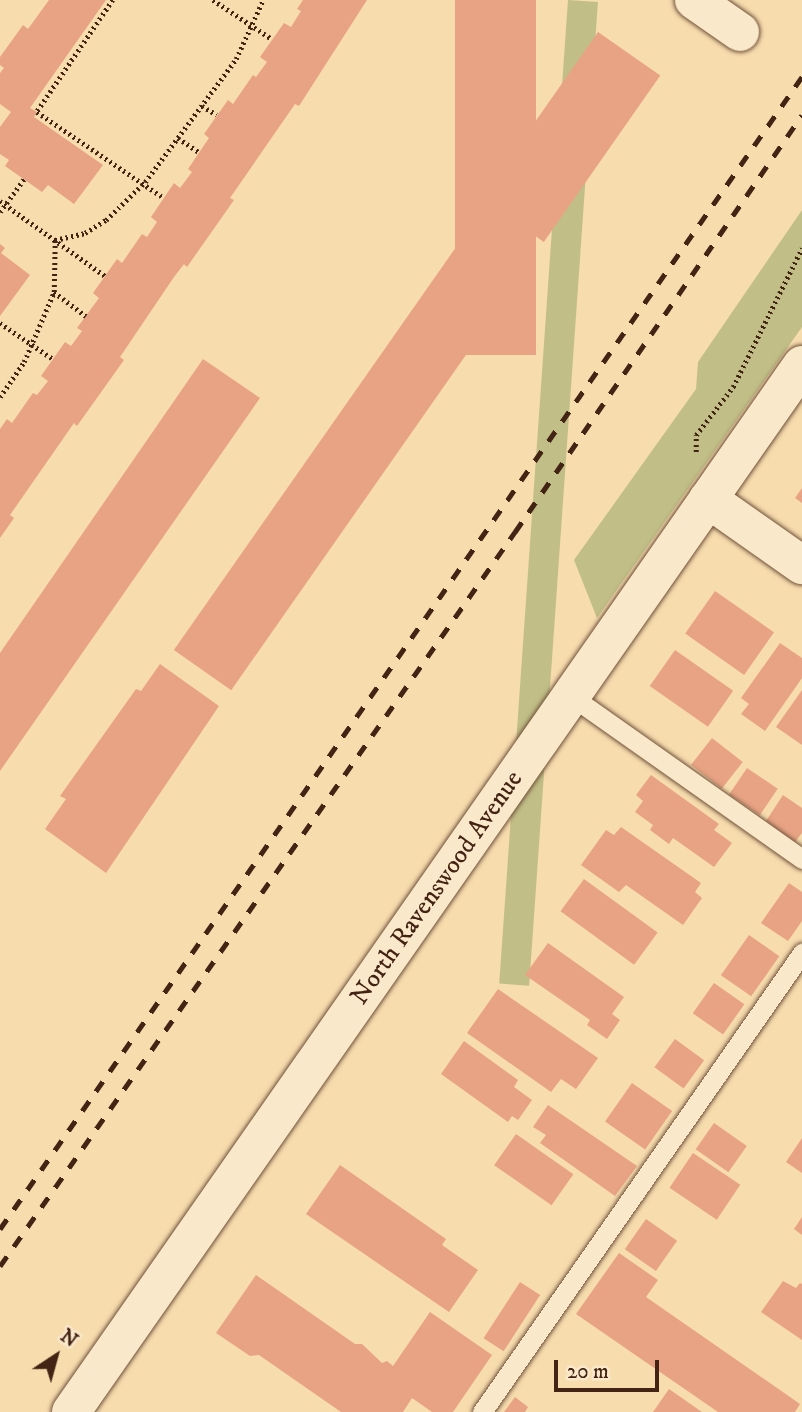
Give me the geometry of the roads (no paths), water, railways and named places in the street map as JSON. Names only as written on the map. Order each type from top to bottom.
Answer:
[{"type":"street","points":[[694,0],[740,32]]},
{"type":"street","name":"North Ravenswood Avenue","points":[[71,1412],[802,365]]},
{"type":"street","points":[[714,490],[802,565]]},
{"type":"lane","points":[[571,696],[802,859]]},
{"type":"lane","points":[[482,1412],[802,953]]},
{"type":"railway","points":[[0,1229],[802,77]]},
{"type":"railway","points":[[0,1266],[515,532],[802,115]]}]
